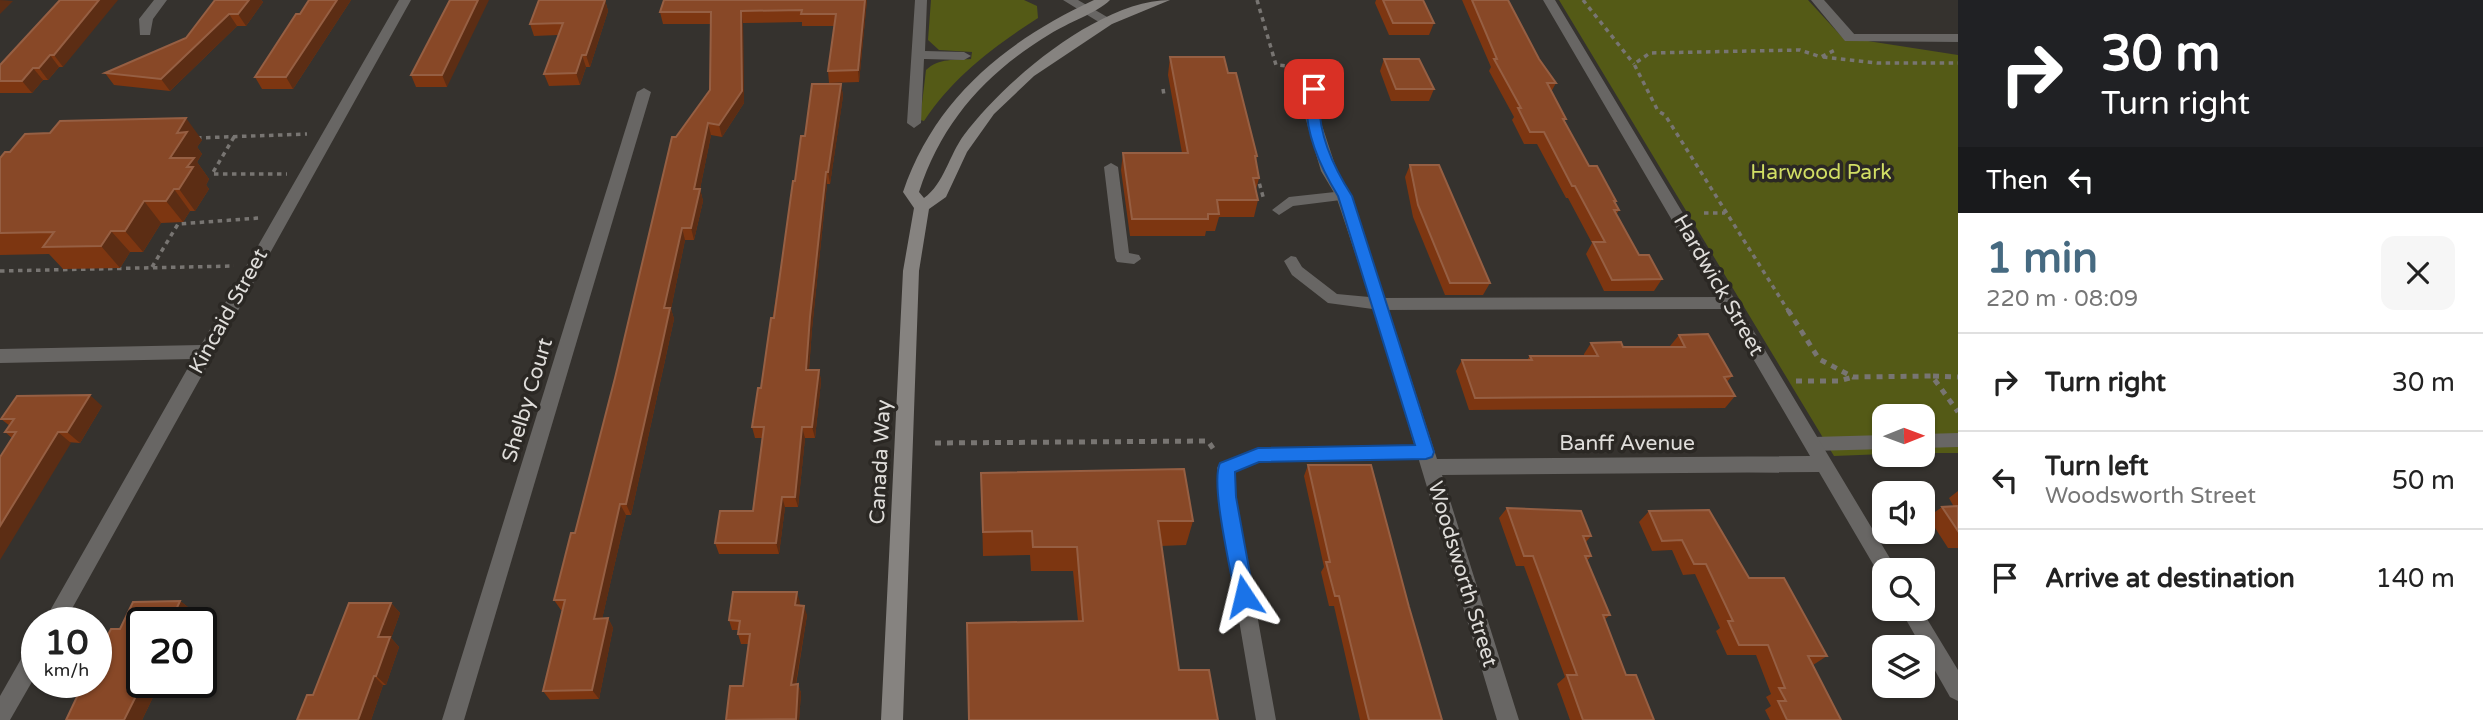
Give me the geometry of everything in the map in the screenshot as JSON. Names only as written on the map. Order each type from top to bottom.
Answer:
[{"type":"main road","name":"Canada Way","points":[[892,720],[911,271],[922,207],[911,190],[922,159],[949,116],[981,79],[1024,43],[1084,8],[1104,0]]},
{"type":"main road","points":[[922,207],[941,193],[960,151],[989,111],[1029,73],[1107,21],[1164,0]]},
{"type":"street","points":[[145,32],[146,19],[160,0]]},
{"type":"street","name":"Kincaid Street","points":[[62,607],[405,0]]},
{"type":"street","points":[[914,123],[921,0]]},
{"type":"street","points":[[1069,0],[1107,21]]},
{"type":"street","name":"Hardwick Street","points":[[1549,0],[1880,558]]},
{"type":"street","points":[[1817,0],[1854,38]]},
{"type":"street","points":[[918,55],[964,55]]},
{"type":"street","name":"Woodsworth Street","points":[[1318,68],[1310,110],[1329,171],[1345,196],[1508,720]]},
{"type":"street","name":"Shelby Court","points":[[453,720],[644,92]]},
{"type":"street","points":[[0,356],[204,352]]},
{"type":"street","name":"Banff Avenue","points":[[1428,459],[1825,464]]},
{"type":"street","points":[[1917,621],[1958,690]]},
{"type":"street","points":[[0,717],[21,680]]},
{"type":"lane","points":[[1854,38],[1958,38]]},
{"type":"lane","points":[[1111,167],[1122,258],[1134,258]]},
{"type":"lane","points":[[1279,210],[1289,202],[1345,196]]},
{"type":"lane","points":[[1291,261],[1297,271],[1333,299],[1380,304],[1731,303]]},
{"type":"lane","points":[[1936,441],[1958,440]]},
{"type":"lane","points":[[1813,444],[1872,442]]},
{"type":"lane","points":[[1266,720],[1227,497],[1226,468],[1258,455],[1428,459]]},
{"type":"path","points":[[1256,0],[1276,65],[1318,68]]},
{"type":"path","points":[[1583,0],[1634,64],[1658,111],[1665,115],[1819,359],[1853,377]]},
{"type":"path","points":[[1821,57],[1854,38]]},
{"type":"path","points":[[1634,64],[1650,53],[1800,50],[1821,57],[1877,63],[1958,63]]},
{"type":"path","points":[[1163,89],[1164,95]]},
{"type":"path","points":[[194,138],[311,134]]},
{"type":"path","points":[[234,137],[212,174],[288,174]]},
{"type":"path","points":[[1255,168],[1265,204],[1279,210]]},
{"type":"path","points":[[1704,213],[1726,213]]},
{"type":"path","points":[[152,268],[178,224],[262,217]]},
{"type":"path","points":[[0,271],[234,266]]},
{"type":"path","points":[[1932,376],[1958,412]]},
{"type":"path","points":[[1788,381],[1839,381],[1853,377],[1958,377]]},
{"type":"path","points":[[935,443],[1208,441],[1226,468]]},
{"type":"green space","points":[[931,0],[1024,0],[1037,6],[1038,18],[961,76],[924,121],[920,120],[926,70],[942,62],[971,59],[972,52],[939,50],[928,40]]},
{"type":"green space","name":"Harwood Park","points":[[1559,0],[1808,0],[1842,37],[1958,55],[1958,453],[1936,453],[1936,404],[1872,404],[1872,455],[1834,456]]},
{"type":"building","points":[[60,0],[99,0],[54,55],[50,55],[39,68],[33,68],[22,81],[0,81],[0,65]]},
{"type":"building","points":[[215,0],[249,0],[238,14],[229,14],[161,79],[105,73],[186,38]]},
{"type":"building","points":[[309,0],[337,0],[286,77],[255,77],[296,14],[300,14]]},
{"type":"building","points":[[450,0],[478,0],[442,75],[411,75]]},
{"type":"building","points":[[539,0],[605,0],[586,55],[582,55],[576,73],[544,74],[563,23],[530,24]]},
{"type":"building","points":[[664,0],[865,0],[858,70],[828,71],[836,14],[801,14],[802,10],[741,11],[742,91],[719,125],[708,123],[694,189],[700,189],[691,228],[682,228],[664,308],[670,308],[660,354],[626,504],[620,504],[594,619],[608,618],[592,690],[543,691],[565,600],[554,600],[571,533],[575,533],[615,378],[672,137],[676,137],[710,90],[711,12],[660,12]]},
{"type":"building","points":[[1383,0],[1423,0],[1434,23],[1393,23]]},
{"type":"building","points":[[1472,0],[1508,0],[1539,59],[1556,83],[1547,83],[1566,119],[1563,119],[1589,166],[1597,166],[1616,201],[1619,210],[1614,210],[1639,255],[1649,255],[1662,279],[1612,280],[1593,242],[1605,242],[1544,132],[1530,132],[1518,108],[1521,108],[1494,59],[1497,59]]},
{"type":"building","points":[[1170,57],[1224,57],[1228,73],[1236,73],[1257,156],[1259,178],[1253,178],[1258,200],[1217,200],[1219,214],[1208,214],[1208,219],[1132,219],[1123,153],[1188,153]]},
{"type":"building","points":[[1384,59],[1419,59],[1434,89],[1396,89]]},
{"type":"building","points":[[812,84],[841,84],[826,172],[810,317],[806,370],[819,370],[812,427],[802,427],[795,497],[782,497],[776,543],[715,543],[720,511],[753,511],[764,427],[752,427],[758,388],[761,388],[771,318],[774,318],[793,181],[801,136],[805,136]]},
{"type":"building","points":[[186,118],[177,133],[187,132],[170,158],[194,158],[187,167],[193,167],[179,189],[174,189],[166,201],[144,201],[125,231],[111,231],[101,246],[43,247],[54,232],[0,233],[0,158],[5,152],[10,152],[25,134],[50,133],[60,121]]},
{"type":"building","points":[[1410,165],[1439,165],[1490,283],[1450,283],[1418,205]]},
{"type":"building","points":[[1708,334],[1732,376],[1724,377],[1735,396],[1475,398],[1462,360],[1598,356],[1591,343],[1621,342],[1623,347],[1685,347],[1679,335]]},
{"type":"building","points":[[90,395],[67,432],[58,432],[0,526],[0,457],[16,432],[5,432],[14,419],[1,419],[17,396]]},
{"type":"building","points":[[1308,465],[1371,465],[1442,720],[1369,720],[1339,596],[1335,596],[1326,562],[1330,562]]},
{"type":"building","points":[[1184,469],[1193,521],[1158,521],[1179,670],[1209,670],[1218,720],[969,720],[967,623],[1083,621],[1077,547],[1033,547],[1032,531],[983,532],[981,473]]},
{"type":"building","points":[[1958,506],[1958,531],[1942,507]]},
{"type":"building","points":[[1507,508],[1581,511],[1591,536],[1583,536],[1591,556],[1585,556],[1610,615],[1603,615],[1626,675],[1636,675],[1654,720],[1583,720],[1567,675],[1577,675],[1533,556],[1524,556]]},
{"type":"building","points":[[1709,510],[1749,578],[1784,578],[1827,656],[1808,656],[1841,720],[1787,720],[1778,701],[1786,701],[1779,688],[1785,688],[1768,645],[1739,645],[1728,621],[1733,621],[1706,564],[1694,564],[1682,540],[1662,541],[1649,511]]},
{"type":"building","points":[[733,592],[797,592],[795,605],[804,606],[791,685],[798,684],[796,719],[726,720],[730,686],[743,686],[750,634],[738,634],[740,621],[729,620]]},
{"type":"building","points":[[180,601],[177,607],[131,607],[133,602]]},
{"type":"building","points":[[349,603],[391,603],[378,637],[390,637],[358,720],[297,720],[307,695],[313,695]]},
{"type":"building","points":[[126,617],[126,698],[135,698],[124,720],[66,720],[76,698],[112,698],[112,629],[120,629]]},
{"type":"route","points":[[1244,596],[1227,497],[1226,468],[1258,455],[1426,452],[1345,196],[1329,171],[1310,110],[1314,89]]}]
